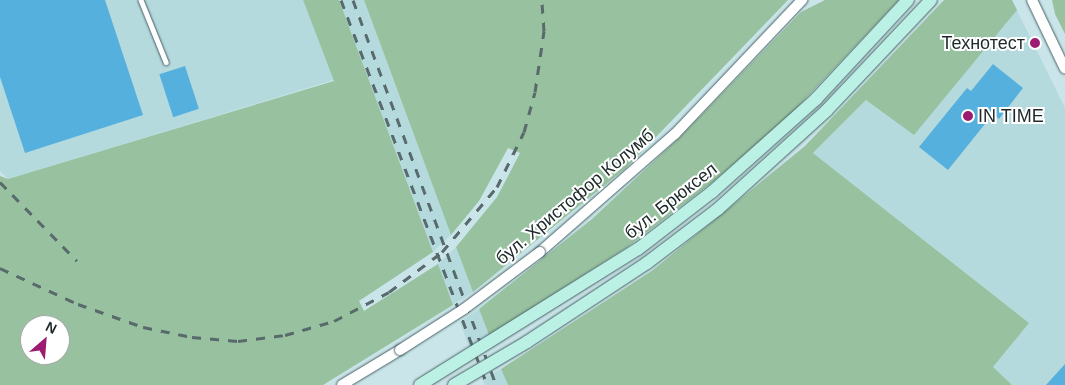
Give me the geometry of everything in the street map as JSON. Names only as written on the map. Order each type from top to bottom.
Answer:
[{"type":"main road","name":"бул. Брюксел","points":[[420,385],[638,249],[712,192],[816,99],[908,0]]},
{"type":"main road","name":"бул. Брюксел","points":[[454,385],[527,342],[639,268],[718,208],[827,110],[931,0]]},
{"type":"street","name":"бул. Христофор Колумб","points":[[342,385],[464,309],[540,252],[675,134],[802,0]]},
{"type":"street","points":[[1032,0],[1065,69]]},
{"type":"lane","points":[[141,0],[166,62]]},
{"type":"shaded area","points":[[0,0],[303,0],[334,80],[8,179],[0,171]]},
{"type":"shaded area","points":[[339,0],[364,0],[451,235],[433,252]]},
{"type":"shaded area","points":[[1012,0],[1065,108],[1065,385],[1012,385],[993,367],[1029,323],[813,153],[866,100]]},
{"type":"shaded area","points":[[456,247],[473,292],[453,305],[438,264]]},
{"type":"shaded area","points":[[479,309],[489,335],[469,347],[460,322]]},
{"type":"shaded area","points":[[501,369],[508,385],[485,385],[482,379]]},
{"type":"green space","points":[[303,0],[339,0],[433,252],[359,301],[364,311],[438,264],[453,305],[323,385],[0,385],[0,176],[8,179],[334,81]]},
{"type":"green space","points":[[364,0],[788,0],[627,167],[473,292],[456,247],[497,197],[520,153],[508,148],[479,201],[451,235]]},
{"type":"green space","points":[[825,0],[899,0],[791,114],[714,181],[626,248],[489,335],[479,309],[592,219],[680,137],[801,12]]},
{"type":"green space","points":[[944,0],[1012,0],[1017,10],[914,135],[866,100],[813,153],[1029,323],[993,367],[1012,385],[508,385],[501,369],[653,270],[805,146]]},
{"type":"green space","points":[[1052,0],[1065,0],[1065,34],[1055,14]]},
{"type":"building","points":[[0,0],[105,0],[143,115],[25,153],[0,77]]},
{"type":"building","name":"IN TIME","points":[[993,64],[1023,88],[999,119],[993,114],[948,170],[919,147],[967,88],[971,91]]},
{"type":"building","points":[[185,66],[199,109],[173,117],[159,74]]},
{"type":"building","points":[[1065,364],[1065,385],[1046,385]]},
{"type":"railway","points":[[341,0],[487,385]]},
{"type":"railway","points":[[353,0],[496,385]]},
{"type":"railway","points":[[0,268],[78,304],[143,327],[192,337],[238,341],[285,335],[334,321],[389,292],[442,252],[497,187],[524,132],[535,92],[544,31],[542,0]]},
{"type":"railway","points":[[0,182],[77,261]]},
{"type":"place","name":"Технотест","points":[[1035,43]]},
{"type":"place","name":"IN TIME","points":[[968,116]]}]
